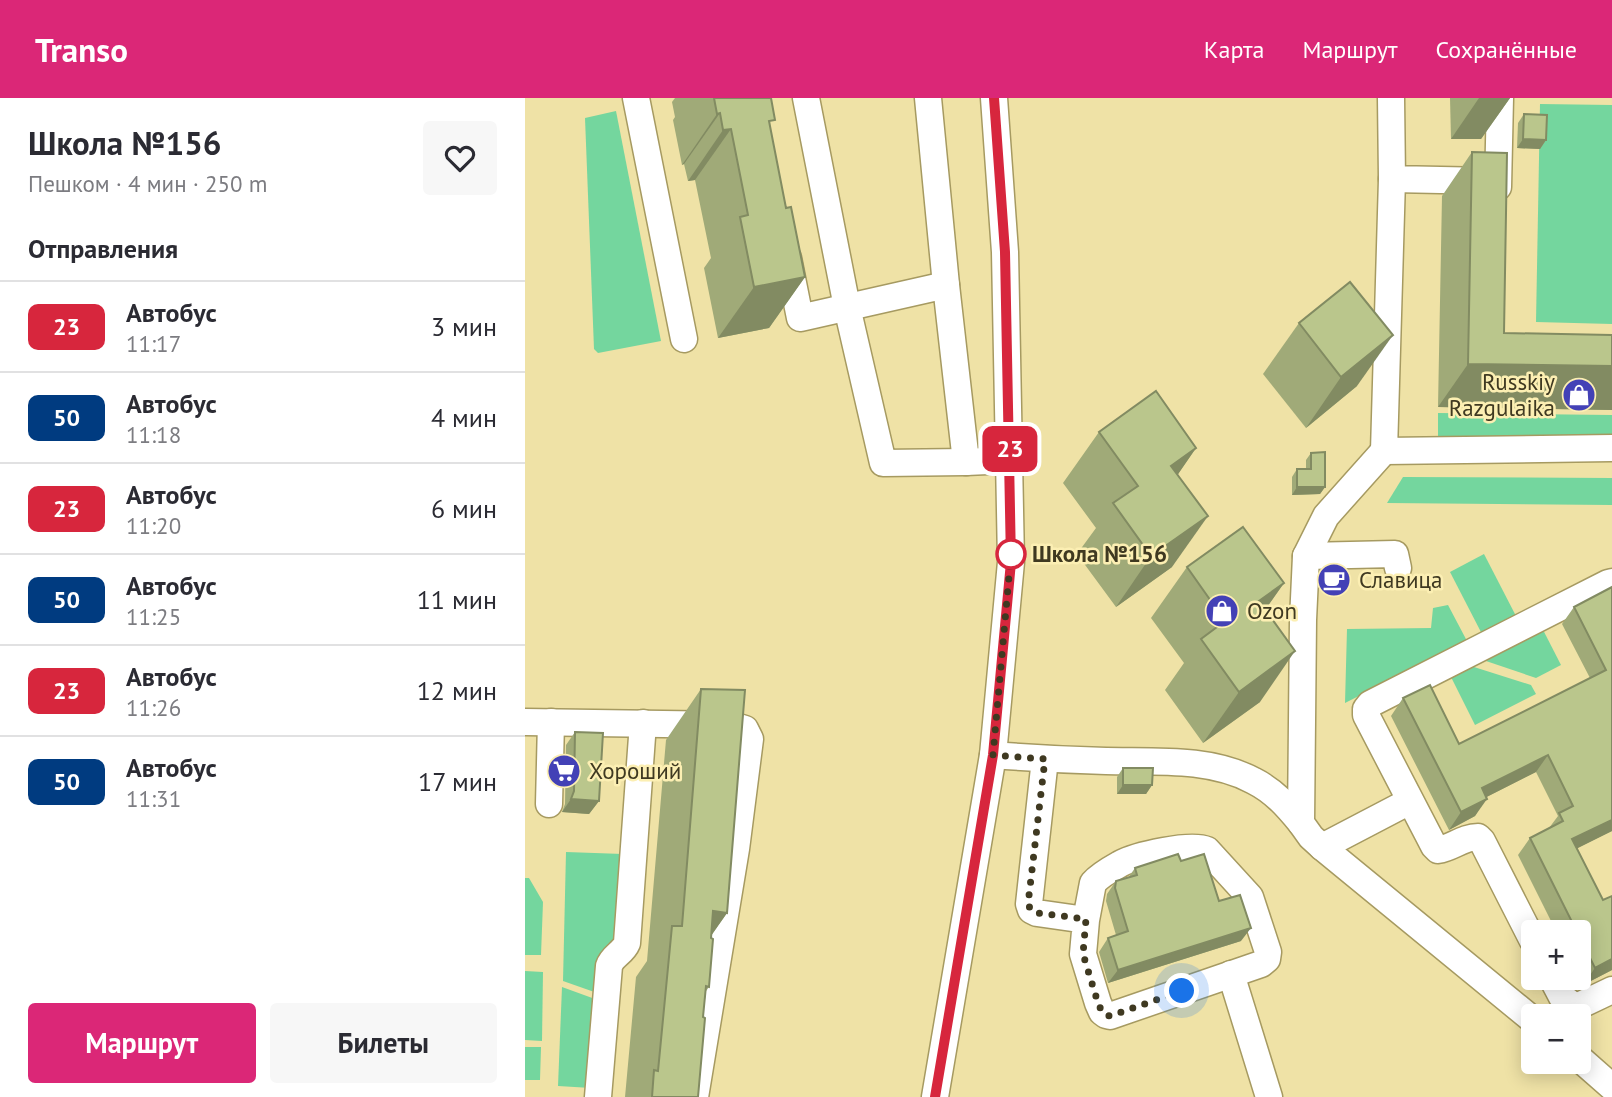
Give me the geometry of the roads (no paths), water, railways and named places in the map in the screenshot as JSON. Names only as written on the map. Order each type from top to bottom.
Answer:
[{"type":"street","points":[[636,98],[684,339]]},
{"type":"street","points":[[806,98],[847,307],[883,463],[1010,460]]},
{"type":"street","points":[[927,98],[966,461]]},
{"type":"street","points":[[935,1097],[993,755],[1011,562],[1005,252],[994,98]]},
{"type":"street","points":[[1301,823],[1306,556],[1326,516],[1384,452],[1392,179],[1391,98]]},
{"type":"street","points":[[1497,208],[1500,98]]},
{"type":"street","points":[[1392,179],[1498,181]]},
{"type":"street","points":[[785,240],[800,318],[946,285]]},
{"type":"street","points":[[1384,452],[1612,448]]},
{"type":"street","points":[[1306,556],[1395,554],[1398,568]]},
{"type":"street","points":[[1522,920],[1478,837],[1470,837],[1443,849],[1438,850],[1434,846],[1366,715],[1366,709],[1370,704],[1612,582]]},
{"type":"street","points":[[549,804],[538,722],[732,725],[745,729],[750,739],[736,849],[695,1097]]},
{"type":"street","points":[[598,1097],[609,966],[627,943],[643,723]]},
{"type":"street","points":[[993,755],[1174,762],[1217,767],[1253,780],[1280,798],[1322,847],[1521,1010]]},
{"type":"street","points":[[1045,759],[1028,904],[1031,910],[1037,913],[1086,919]]},
{"type":"street","points":[[1322,847],[1410,801]]},
{"type":"street","points":[[1170,849],[1205,849],[1250,897],[1268,953],[1267,958],[1261,964],[1110,1016],[1102,1012],[1098,1003],[1083,954],[1086,919],[1093,883],[1122,862],[1170,849]]},
{"type":"street","points":[[1231,974],[1269,1097]]},
{"type":"street","points":[[1585,1004],[1612,990]]},
{"type":"street","points":[[1591,1069],[1612,1087]]},
{"type":"place","name":"Russkiy Razgulaika","points":[[1579,395]]},
{"type":"place","name":"Школа №156","points":[[1011,554]]},
{"type":"place","name":"Славица","points":[[1334,580]]},
{"type":"place","name":"Ozon","points":[[1222,611]]},
{"type":"place","name":"Хороший","points":[[564,771]]}]
